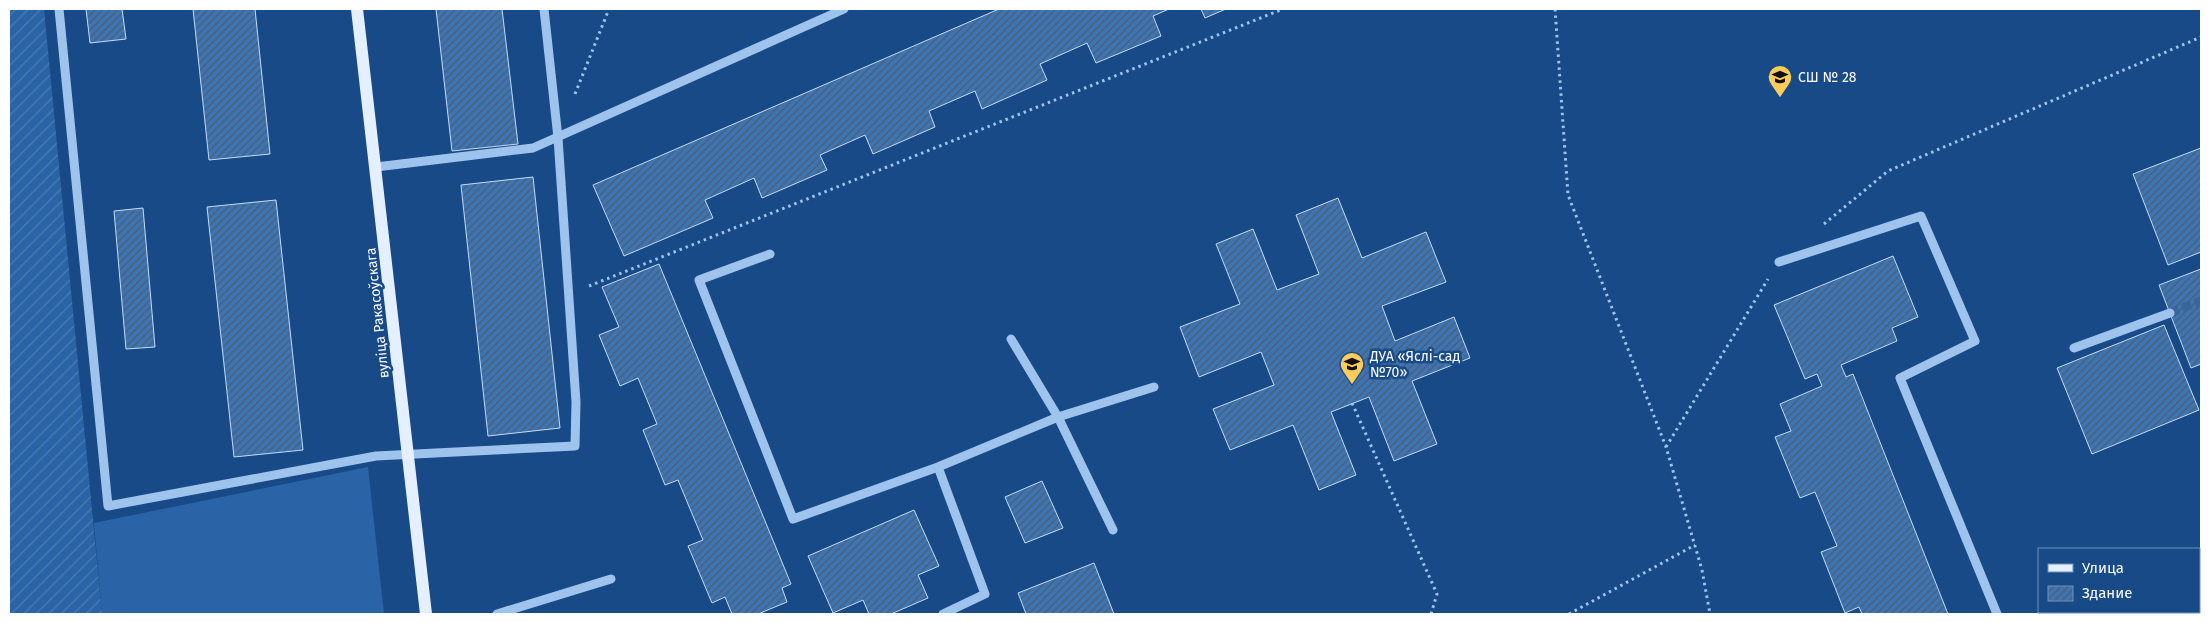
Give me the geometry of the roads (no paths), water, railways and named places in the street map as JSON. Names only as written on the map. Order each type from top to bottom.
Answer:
[{"type":"main road","name":"вуліца Ракасоўскага","points":[[357,9],[426,614]]},
{"type":"lane","points":[[59,9],[108,506],[376,456],[575,446],[576,402],[567,295],[558,138],[544,9]]},
{"type":"lane","points":[[376,167],[533,148],[844,9]]},
{"type":"lane","points":[[1779,262],[1921,216],[1975,341],[1900,378],[1996,614]]},
{"type":"lane","points":[[770,254],[699,280],[793,519],[938,467],[1058,417],[1154,387]]},
{"type":"lane","points":[[2074,348],[2170,313]]},
{"type":"lane","points":[[1011,339],[1058,417],[1113,530]]},
{"type":"lane","points":[[938,467],[985,594],[954,612],[943,614]]},
{"type":"lane","points":[[497,614],[611,579]]},
{"type":"tunnel","points":[[2170,313],[2201,301]]},
{"type":"place","name":"СШ № 28","points":[[1780,98]]},
{"type":"place","name":"ДУА «Яслі-сад №70»","points":[[1352,385]]}]
